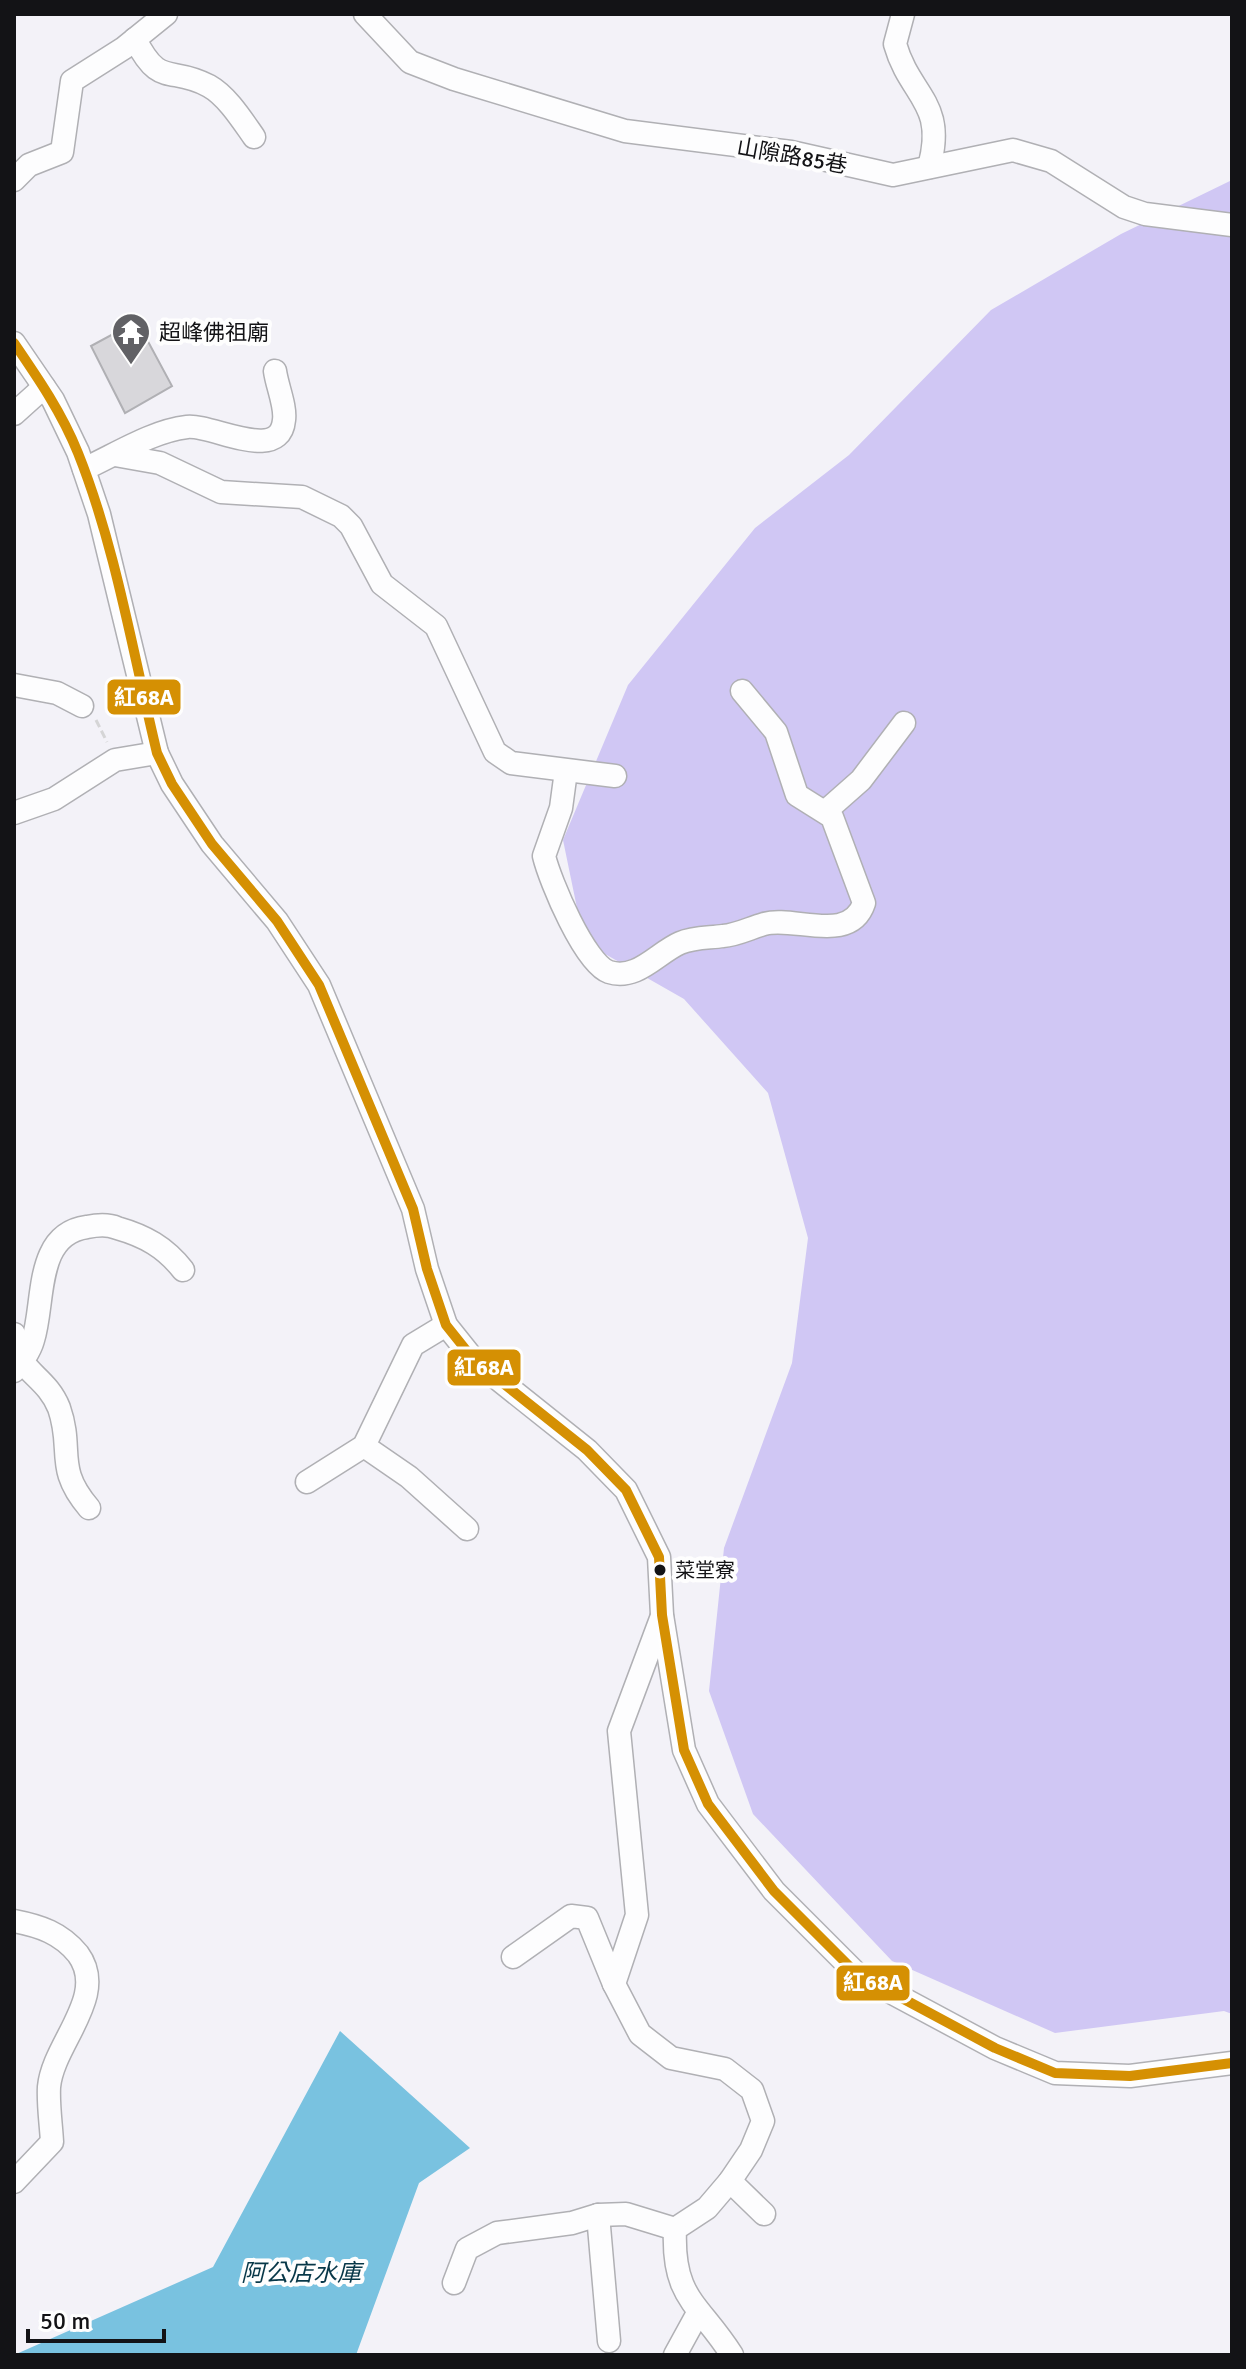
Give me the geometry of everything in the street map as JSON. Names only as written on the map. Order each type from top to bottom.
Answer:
[{"type":"street","points":[[14,180],[29,165],[62,152],[72,81],[166,14]]},
{"type":"street","name":"山隙路85巷","points":[[365,14],[410,62],[454,79],[625,131],[791,152],[882,174],[1013,150],[1051,161],[1124,207],[1145,214],[1232,225]]},
{"type":"street","points":[[903,14],[895,44],[930,109],[936,128],[929,167]]},
{"type":"street","points":[[135,39],[147,63],[160,73],[207,85],[254,137]]},
{"type":"street","points":[[14,343],[44,387],[84,469],[99,514],[157,753],[172,784],[212,844],[277,921],[319,985],[413,1209],[427,1269],[446,1325],[474,1360],[587,1450],[626,1490],[659,1557],[662,1615],[684,1750],[708,1804],[774,1891],[857,1974],[995,2048],[1055,2073],[1130,2076],[1232,2063]]},
{"type":"street","points":[[84,469],[188,427],[256,441],[271,440],[278,435],[284,419],[275,371]]},
{"type":"street","points":[[14,414],[44,387]]},
{"type":"street","points":[[115,455],[160,463],[221,492],[302,497],[341,516],[351,526],[382,584],[436,626],[495,752],[511,763],[615,776]]},
{"type":"street","points":[[14,685],[57,693],[82,706]]},
{"type":"street","points":[[566,771],[561,808],[544,856],[564,909],[597,964],[607,972],[623,974],[643,967],[680,943],[725,936],[767,922],[822,927],[848,921],[862,911],[864,903],[827,810],[806,803],[797,795],[776,732],[742,691]]},
{"type":"street","points":[[827,810],[861,780],[904,723]]},
{"type":"street","points":[[14,813],[54,799],[115,760],[157,753]]},
{"type":"street","points":[[18,1366],[33,1341],[49,1257],[65,1234],[83,1227],[110,1225],[144,1236],[171,1253],[183,1270]]},
{"type":"street","points":[[307,1482],[364,1446],[413,1345],[446,1325]]},
{"type":"street","points":[[14,1334],[18,1366]]},
{"type":"street","points":[[18,1366],[45,1382],[59,1409],[65,1463],[72,1487],[89,1508]]},
{"type":"street","points":[[364,1446],[409,1477],[467,1529]]},
{"type":"street","points":[[614,1984],[637,1915],[619,1731],[662,1615]]},
{"type":"street","points":[[513,1957],[571,1916],[587,1918],[614,1984],[640,2034],[671,2058],[725,2069],[752,2090],[763,2121],[751,2150],[707,2208],[675,2229]]},
{"type":"street","points":[[14,1921],[66,1939],[83,1962],[90,1986],[49,2085],[52,2142],[14,2182]]},
{"type":"street","points":[[730,2181],[764,2214]]},
{"type":"street","points":[[454,2283],[467,2249],[497,2233],[572,2223],[598,2215],[626,2214],[675,2229]]},
{"type":"street","points":[[598,2215],[609,2341]]},
{"type":"street","points":[[675,2229],[674,2261],[698,2313],[732,2355]]},
{"type":"street","points":[[675,2355],[698,2313]]},
{"type":"path","points":[[82,706],[97,721],[115,760]]},
{"type":"shaded area","points":[[1232,180],[1232,2014],[1224,2011],[1055,2033],[892,1961],[753,1814],[709,1691],[724,1548],[792,1363],[808,1238],[768,1093],[684,999],[584,942],[563,840],[628,685],[755,528],[849,455],[991,310],[1121,234]]},
{"type":"water","name":"阿公店水庫","points":[[340,2031],[470,2148],[419,2183],[356,2355],[14,2355],[213,2267]]},
{"type":"building","name":"超峰佛祖廟","points":[[137,321],[172,386],[125,413],[91,346]]},
{"type":"transit line","name":"紅68A","points":[[14,343],[65,424],[91,489],[123,602],[157,753],[172,784],[212,844],[277,921],[319,985],[413,1209],[427,1269],[446,1325],[474,1360],[587,1450],[626,1490],[659,1557],[662,1615],[684,1750],[708,1804],[774,1891],[857,1974],[995,2048],[1055,2073],[1130,2076],[1232,2063]]},
{"type":"place","name":"超峰佛祖廟","points":[[131,366]]},
{"type":"place","name":"菜堂寮","points":[[660,1570]]}]
